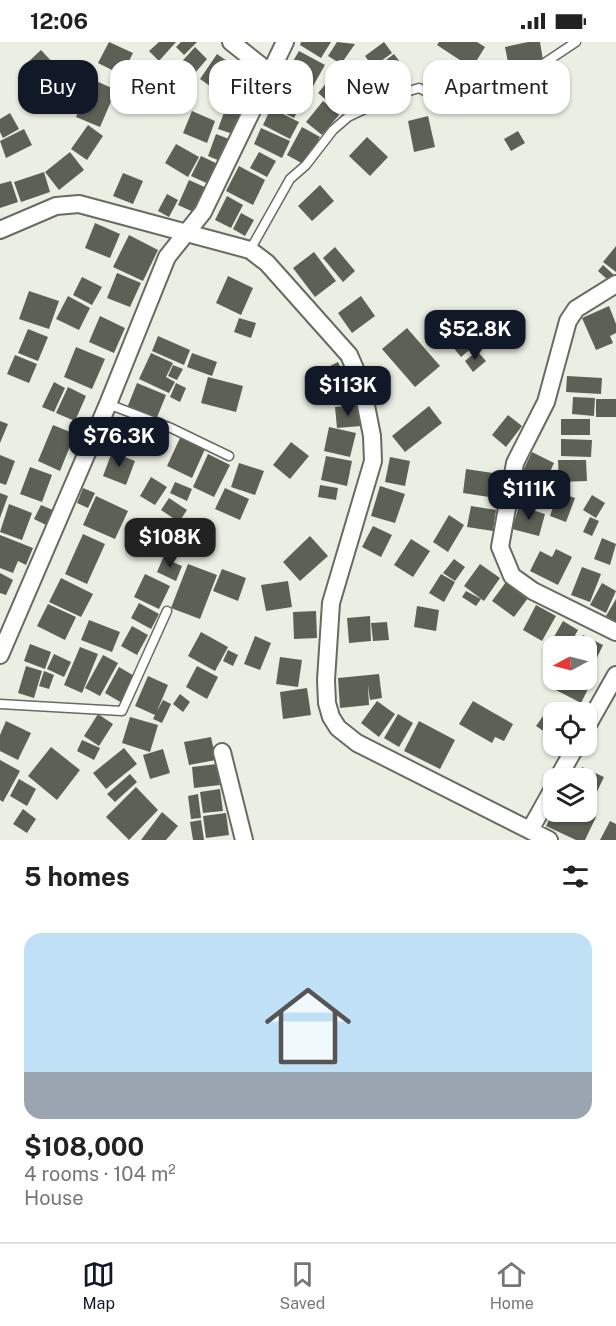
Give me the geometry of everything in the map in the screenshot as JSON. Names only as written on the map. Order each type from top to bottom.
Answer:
[{"type":"street","points":[[231,42],[254,60]]},
{"type":"street","points":[[275,60],[285,42]]},
{"type":"street","points":[[0,655],[108,404],[166,257],[203,212],[249,114]]},
{"type":"street","points":[[0,230],[67,204],[79,204],[249,250],[267,263],[349,355],[362,385],[372,436],[373,461],[369,478],[343,556],[331,603],[326,680],[327,703],[331,717],[338,728],[357,743],[540,837],[544,822]]},
{"type":"street","points":[[615,289],[576,309],[568,321],[546,402],[515,463],[500,547],[512,576],[533,591],[616,632]]},
{"type":"street","points":[[597,709],[616,675]]},
{"type":"street","points":[[222,752],[244,840]]},
{"type":"lane","points":[[249,250],[290,179],[306,165],[333,130],[348,117],[390,97],[419,88],[431,93],[497,81],[543,64],[576,42]]},
{"type":"lane","points":[[108,404],[171,428],[230,456]]},
{"type":"lane","points":[[0,704],[122,711],[166,611]]},
{"type":"building","points":[[109,42],[133,53],[130,60],[110,60],[110,69],[98,63]]},
{"type":"building","points":[[159,42],[176,42],[160,60],[149,51]]},
{"type":"building","points":[[181,42],[197,42],[184,55],[176,47]]},
{"type":"building","points":[[301,42],[331,42],[321,58],[300,45]]},
{"type":"building","points":[[337,42],[355,44],[344,60],[334,60],[328,56]]},
{"type":"building","points":[[384,42],[392,53],[382,60],[368,60],[365,56]]},
{"type":"building","points":[[439,42],[477,42],[485,47],[477,60],[460,60],[437,45]]},
{"type":"building","points":[[540,42],[543,60],[508,60],[505,47]]},
{"type":"building","points":[[195,47],[207,59],[197,71],[197,60],[183,60]]},
{"type":"building","points":[[41,50],[50,60],[30,60]]},
{"type":"building","points":[[299,51],[325,65],[313,86],[313,60],[294,60]]},
{"type":"building","points":[[217,54],[226,60],[213,60]]},
{"type":"building","points":[[394,54],[399,60],[386,60]]},
{"type":"building","points":[[209,66],[209,85],[200,79]]},
{"type":"building","points":[[98,82],[110,87],[110,104],[100,127],[76,117],[77,114],[98,114]]},
{"type":"building","points":[[325,85],[325,99],[318,93]]},
{"type":"building","points":[[323,101],[325,114],[339,115],[322,135],[306,122]]},
{"type":"building","points":[[10,113],[19,129],[3,138],[0,132],[0,119]]},
{"type":"building","points":[[197,113],[215,121],[207,143],[183,133],[191,114]]},
{"type":"building","points":[[223,114],[247,114],[239,136],[218,129]]},
{"type":"building","points":[[268,114],[283,114],[299,122],[290,139],[263,125]]},
{"type":"building","points":[[428,116],[435,147],[414,152],[408,121]]},
{"type":"building","points":[[88,125],[103,136],[87,160],[71,149]]},
{"type":"building","points":[[302,127],[320,137],[305,165],[287,155]]},
{"type":"building","points":[[261,128],[290,141],[282,158],[254,144]]},
{"type":"building","points":[[24,129],[32,145],[6,158],[0,141]]},
{"type":"building","points":[[518,131],[525,143],[511,151],[504,139]]},
{"type":"building","points":[[216,134],[234,141],[225,163],[208,156]]},
{"type":"building","points":[[367,137],[388,157],[370,176],[349,156]]},
{"type":"building","points":[[176,144],[199,157],[188,177],[165,163]]},
{"type":"building","points":[[70,152],[84,170],[59,190],[45,172]]},
{"type":"building","points":[[259,152],[276,161],[267,177],[250,168]]},
{"type":"building","points":[[201,156],[222,166],[213,186],[191,176]]},
{"type":"building","points":[[239,166],[265,180],[253,205],[226,191]]},
{"type":"building","points":[[44,172],[50,192],[21,202],[14,182]]},
{"type":"building","points":[[123,173],[143,181],[133,204],[113,196]]},
{"type":"building","points":[[189,180],[209,189],[198,214],[178,205]]},
{"type":"building","points":[[11,181],[18,202],[0,208],[0,184]]},
{"type":"building","points":[[320,185],[334,201],[312,221],[298,206]]},
{"type":"building","points":[[167,194],[178,200],[169,217],[158,211]]},
{"type":"building","points":[[227,196],[243,205],[231,228],[215,220]]},
{"type":"building","points":[[241,213],[254,220],[245,236],[233,229]]},
{"type":"building","points":[[95,223],[120,234],[110,258],[85,248]]},
{"type":"building","points":[[129,235],[158,250],[143,281],[113,267]]},
{"type":"building","points":[[616,246],[616,272],[603,262]]},
{"type":"building","points":[[335,247],[355,271],[343,282],[323,258]]},
{"type":"building","points":[[314,252],[336,281],[315,297],[293,268]]},
{"type":"building","points":[[603,265],[614,275],[609,281],[598,271]]},
{"type":"building","points":[[117,273],[141,283],[130,307],[107,298]]},
{"type":"building","points":[[228,276],[253,288],[241,315],[216,303]]},
{"type":"building","points":[[82,277],[102,287],[92,305],[73,295]]},
{"type":"building","points":[[29,291],[59,301],[49,329],[19,319]]},
{"type":"building","points":[[68,296],[90,308],[79,330],[56,319]]},
{"type":"building","points":[[361,296],[375,316],[352,333],[338,313]]},
{"type":"building","points":[[609,306],[616,324],[616,333],[610,336],[613,343],[596,350],[582,318]]},
{"type":"building","points":[[100,316],[125,328],[114,353],[89,342]]},
{"type":"building","points":[[239,318],[256,323],[251,338],[234,332]]},
{"type":"building","points":[[519,318],[523,338],[503,342],[499,321]]},
{"type":"building","points":[[460,321],[478,343],[461,357],[443,335]]},
{"type":"building","points":[[407,328],[440,366],[415,387],[382,349]]},
{"type":"building","points":[[28,329],[48,337],[38,361],[18,353]]},
{"type":"building","points":[[158,336],[190,350],[184,365],[152,351]]},
{"type":"building","points":[[76,347],[105,359],[92,389],[64,377]]},
{"type":"building","points":[[477,351],[486,361],[473,372],[465,361]]},
{"type":"building","points":[[151,353],[173,363],[166,377],[175,382],[169,393],[139,379]]},
{"type":"building","points":[[192,353],[217,362],[212,376],[187,367]]},
{"type":"building","points":[[15,355],[37,364],[29,383],[7,374]]},
{"type":"building","points":[[338,362],[349,385],[325,397],[314,374]]},
{"type":"building","points":[[173,365],[183,369],[177,380],[168,376]]},
{"type":"building","points":[[567,376],[602,378],[601,394],[566,392]]},
{"type":"building","points":[[208,377],[243,386],[236,412],[201,403]]},
{"type":"building","points":[[54,382],[65,388],[54,412],[42,407]]},
{"type":"building","points":[[137,383],[166,395],[156,420],[127,408]]},
{"type":"building","points":[[176,383],[186,388],[180,402],[170,397]]},
{"type":"building","points":[[68,387],[86,396],[75,421],[56,413]]},
{"type":"building","points":[[350,389],[355,400],[341,405],[336,394]]},
{"type":"building","points":[[573,397],[595,398],[594,416],[572,414]]},
{"type":"building","points":[[596,399],[616,399],[616,417],[596,417]]},
{"type":"building","points":[[358,405],[361,426],[337,428],[335,407]]},
{"type":"building","points":[[429,406],[442,423],[405,452],[392,436]]},
{"type":"building","points":[[127,415],[151,426],[139,452],[116,442]]},
{"type":"building","points":[[508,415],[522,426],[506,447],[492,435]]},
{"type":"building","points":[[561,419],[590,419],[590,435],[561,435]]},
{"type":"building","points":[[0,421],[8,424],[0,443]]},
{"type":"building","points":[[53,425],[75,434],[60,471],[38,461]]},
{"type":"building","points":[[329,427],[356,433],[350,457],[324,451]]},
{"type":"building","points":[[180,438],[205,449],[192,478],[167,466]]},
{"type":"building","points":[[561,439],[592,440],[591,457],[561,456]]},
{"type":"building","points":[[291,442],[309,456],[290,479],[273,465]]},
{"type":"building","points":[[112,452],[135,461],[126,485],[103,476]]},
{"type":"building","points":[[532,452],[554,463],[542,489],[519,479]]},
{"type":"building","points":[[208,454],[230,465],[214,497],[193,487]]},
{"type":"building","points":[[0,455],[15,461],[6,485],[0,483]]},
{"type":"building","points":[[326,456],[352,461],[347,486],[321,480]]},
{"type":"building","points":[[390,457],[410,461],[405,486],[385,482]]},
{"type":"building","points":[[558,460],[586,460],[587,481],[559,482]]},
{"type":"building","points":[[239,463],[264,471],[255,495],[231,487]]},
{"type":"building","points":[[30,467],[52,475],[42,502],[20,494]]},
{"type":"building","points":[[466,469],[493,473],[489,497],[463,493]]},
{"type":"building","points":[[151,477],[167,487],[155,505],[140,496]]},
{"type":"building","points":[[175,482],[192,489],[187,501],[170,493]]},
{"type":"building","points":[[320,485],[338,488],[336,500],[318,497]]},
{"type":"building","points":[[380,486],[405,494],[395,523],[371,516]]},
{"type":"building","points":[[83,488],[95,493],[88,508],[77,503]]},
{"type":"building","points":[[225,488],[249,499],[240,520],[215,509]]},
{"type":"building","points":[[558,492],[575,498],[566,522],[550,516]]},
{"type":"building","points":[[0,493],[8,496],[0,518]]},
{"type":"building","points":[[592,495],[605,503],[596,518],[583,510]]},
{"type":"building","points":[[96,496],[128,511],[115,539],[83,525]]},
{"type":"building","points":[[169,498],[187,510],[179,522],[161,510]]},
{"type":"building","points":[[9,504],[32,513],[22,540],[0,532]]},
{"type":"building","points":[[41,505],[55,511],[48,526],[34,519]]},
{"type":"building","points":[[471,506],[496,510],[493,531],[467,527]]},
{"type":"building","points":[[519,506],[545,514],[539,536],[512,529]]},
{"type":"building","points":[[449,515],[464,525],[448,552],[433,542]]},
{"type":"building","points":[[590,517],[599,521],[592,536],[583,532]]},
{"type":"building","points":[[145,518],[163,526],[152,552],[133,544]]},
{"type":"building","points":[[373,526],[392,535],[381,557],[362,547]]},
{"type":"building","points":[[83,534],[105,544],[87,584],[65,574]]},
{"type":"building","points":[[0,535],[33,548],[26,565],[18,561],[13,573],[0,568]]},
{"type":"building","points":[[310,536],[328,556],[300,581],[283,562]]},
{"type":"building","points":[[602,538],[616,544],[610,565],[594,559]]},
{"type":"building","points":[[411,539],[430,551],[413,577],[394,565]]},
{"type":"building","points":[[556,549],[572,557],[558,585],[530,571],[540,551],[552,557]]},
{"type":"building","points":[[163,558],[182,566],[176,581],[157,572]]},
{"type":"building","points":[[454,559],[465,567],[455,581],[443,573]]},
{"type":"building","points":[[188,564],[217,575],[200,619],[171,608]]},
{"type":"building","points":[[480,564],[500,578],[484,601],[464,586]]},
{"type":"building","points":[[582,567],[601,574],[590,602],[571,595]]},
{"type":"building","points":[[222,569],[246,578],[238,601],[213,591]]},
{"type":"building","points":[[0,573],[13,580],[6,595],[0,593]]},
{"type":"building","points":[[145,574],[170,586],[159,609],[134,597]]},
{"type":"building","points":[[441,574],[455,582],[444,602],[429,593]]},
{"type":"building","points":[[61,578],[93,594],[81,617],[49,602]]},
{"type":"building","points":[[288,581],[292,607],[266,611],[261,585]]},
{"type":"building","points":[[506,582],[528,598],[514,617],[492,601]]},
{"type":"building","points":[[602,583],[616,591],[606,613],[590,605]]},
{"type":"building","points":[[466,591],[481,599],[476,606],[462,597]]},
{"type":"building","points":[[616,599],[616,622],[606,616]]},
{"type":"building","points":[[139,603],[159,614],[151,629],[131,618]]},
{"type":"building","points":[[48,604],[76,617],[65,640],[37,626]]},
{"type":"building","points":[[536,605],[556,616],[542,641],[523,630]]},
{"type":"building","points":[[417,606],[439,610],[436,631],[414,627]]},
{"type":"building","points":[[316,611],[317,638],[294,639],[293,612]]},
{"type":"building","points":[[370,616],[371,641],[349,643],[347,618]]},
{"type":"building","points":[[89,620],[120,632],[112,652],[81,640]]},
{"type":"building","points":[[563,621],[578,630],[575,636],[554,636]]},
{"type":"building","points":[[387,622],[389,640],[373,641],[371,623]]},
{"type":"building","points":[[132,626],[148,635],[137,655],[121,646]]},
{"type":"building","points":[[201,632],[228,647],[215,671],[188,656]]},
{"type":"building","points":[[255,636],[271,643],[260,670],[244,664]]},
{"type":"building","points":[[597,642],[603,645],[597,658]]},
{"type":"building","points":[[30,644],[51,652],[45,669],[24,661]]},
{"type":"building","points":[[80,647],[98,654],[82,693],[64,685]]},
{"type":"building","points":[[228,650],[238,655],[233,666],[223,661]]},
{"type":"building","points":[[54,654],[71,662],[64,677],[47,669]]},
{"type":"building","points":[[103,655],[118,663],[100,696],[85,688]]},
{"type":"building","points":[[280,657],[302,660],[298,687],[276,684]]},
{"type":"building","points":[[26,666],[42,671],[34,698],[18,693]]},
{"type":"building","points":[[197,666],[218,677],[207,699],[186,687]]},
{"type":"building","points":[[119,667],[136,677],[122,703],[105,693]]},
{"type":"building","points":[[44,671],[54,675],[49,689],[39,686]]},
{"type":"building","points":[[379,674],[382,698],[370,700],[368,685],[369,705],[340,708],[338,678]]},
{"type":"building","points":[[148,676],[168,685],[157,711],[163,700],[171,704],[162,723],[153,719],[155,715],[135,706]]},
{"type":"building","points":[[307,688],[311,715],[283,719],[280,692]]},
{"type":"building","points":[[556,690],[588,690],[582,702]]},
{"type":"building","points":[[180,694],[190,702],[183,712],[173,704]]},
{"type":"building","points":[[377,701],[395,714],[379,737],[361,723]]},
{"type":"building","points":[[473,701],[513,724],[504,741],[495,737],[492,743],[459,724]]},
{"type":"building","points":[[98,714],[113,724],[99,746],[84,736]]},
{"type":"building","points":[[398,714],[413,723],[399,747],[384,738]]},
{"type":"building","points":[[543,716],[543,731],[536,726]]},
{"type":"building","points":[[130,717],[158,725],[150,752],[122,743]]},
{"type":"building","points":[[6,721],[31,733],[18,760],[0,751],[0,735]]},
{"type":"building","points":[[419,721],[455,740],[440,769],[404,751]]},
{"type":"building","points":[[211,737],[216,760],[189,765],[184,742]]},
{"type":"building","points":[[82,740],[100,748],[94,760],[77,751]]},
{"type":"building","points":[[51,747],[80,770],[57,800],[28,776]]},
{"type":"building","points":[[124,748],[137,764],[106,789],[93,773]]},
{"type":"building","points":[[163,749],[170,773],[150,779],[143,755]]},
{"type":"building","points":[[0,760],[20,771],[3,802],[0,800]]},
{"type":"building","points":[[217,764],[220,785],[194,788],[192,767]]},
{"type":"building","points":[[130,774],[137,782],[115,802],[107,794]]},
{"type":"building","points":[[597,774],[604,777],[597,792]]},
{"type":"building","points":[[19,779],[36,789],[27,806],[10,796]]},
{"type":"building","points":[[136,787],[158,810],[129,840],[106,817]]},
{"type":"building","points":[[220,789],[223,811],[203,813],[200,792]]},
{"type":"building","points":[[198,794],[201,818],[191,819],[188,796]]},
{"type":"building","points":[[23,809],[36,819],[27,833],[13,824]]},
{"type":"building","points":[[162,812],[178,826],[166,840],[141,840]]},
{"type":"building","points":[[226,813],[229,835],[206,838],[203,816]]},
{"type":"building","points":[[201,820],[204,840],[193,840],[190,822]]},
{"type":"building","points":[[610,821],[616,824],[616,840],[600,840]]},
{"type":"building","points":[[548,822],[594,822],[585,840],[576,840],[546,826]]}]
